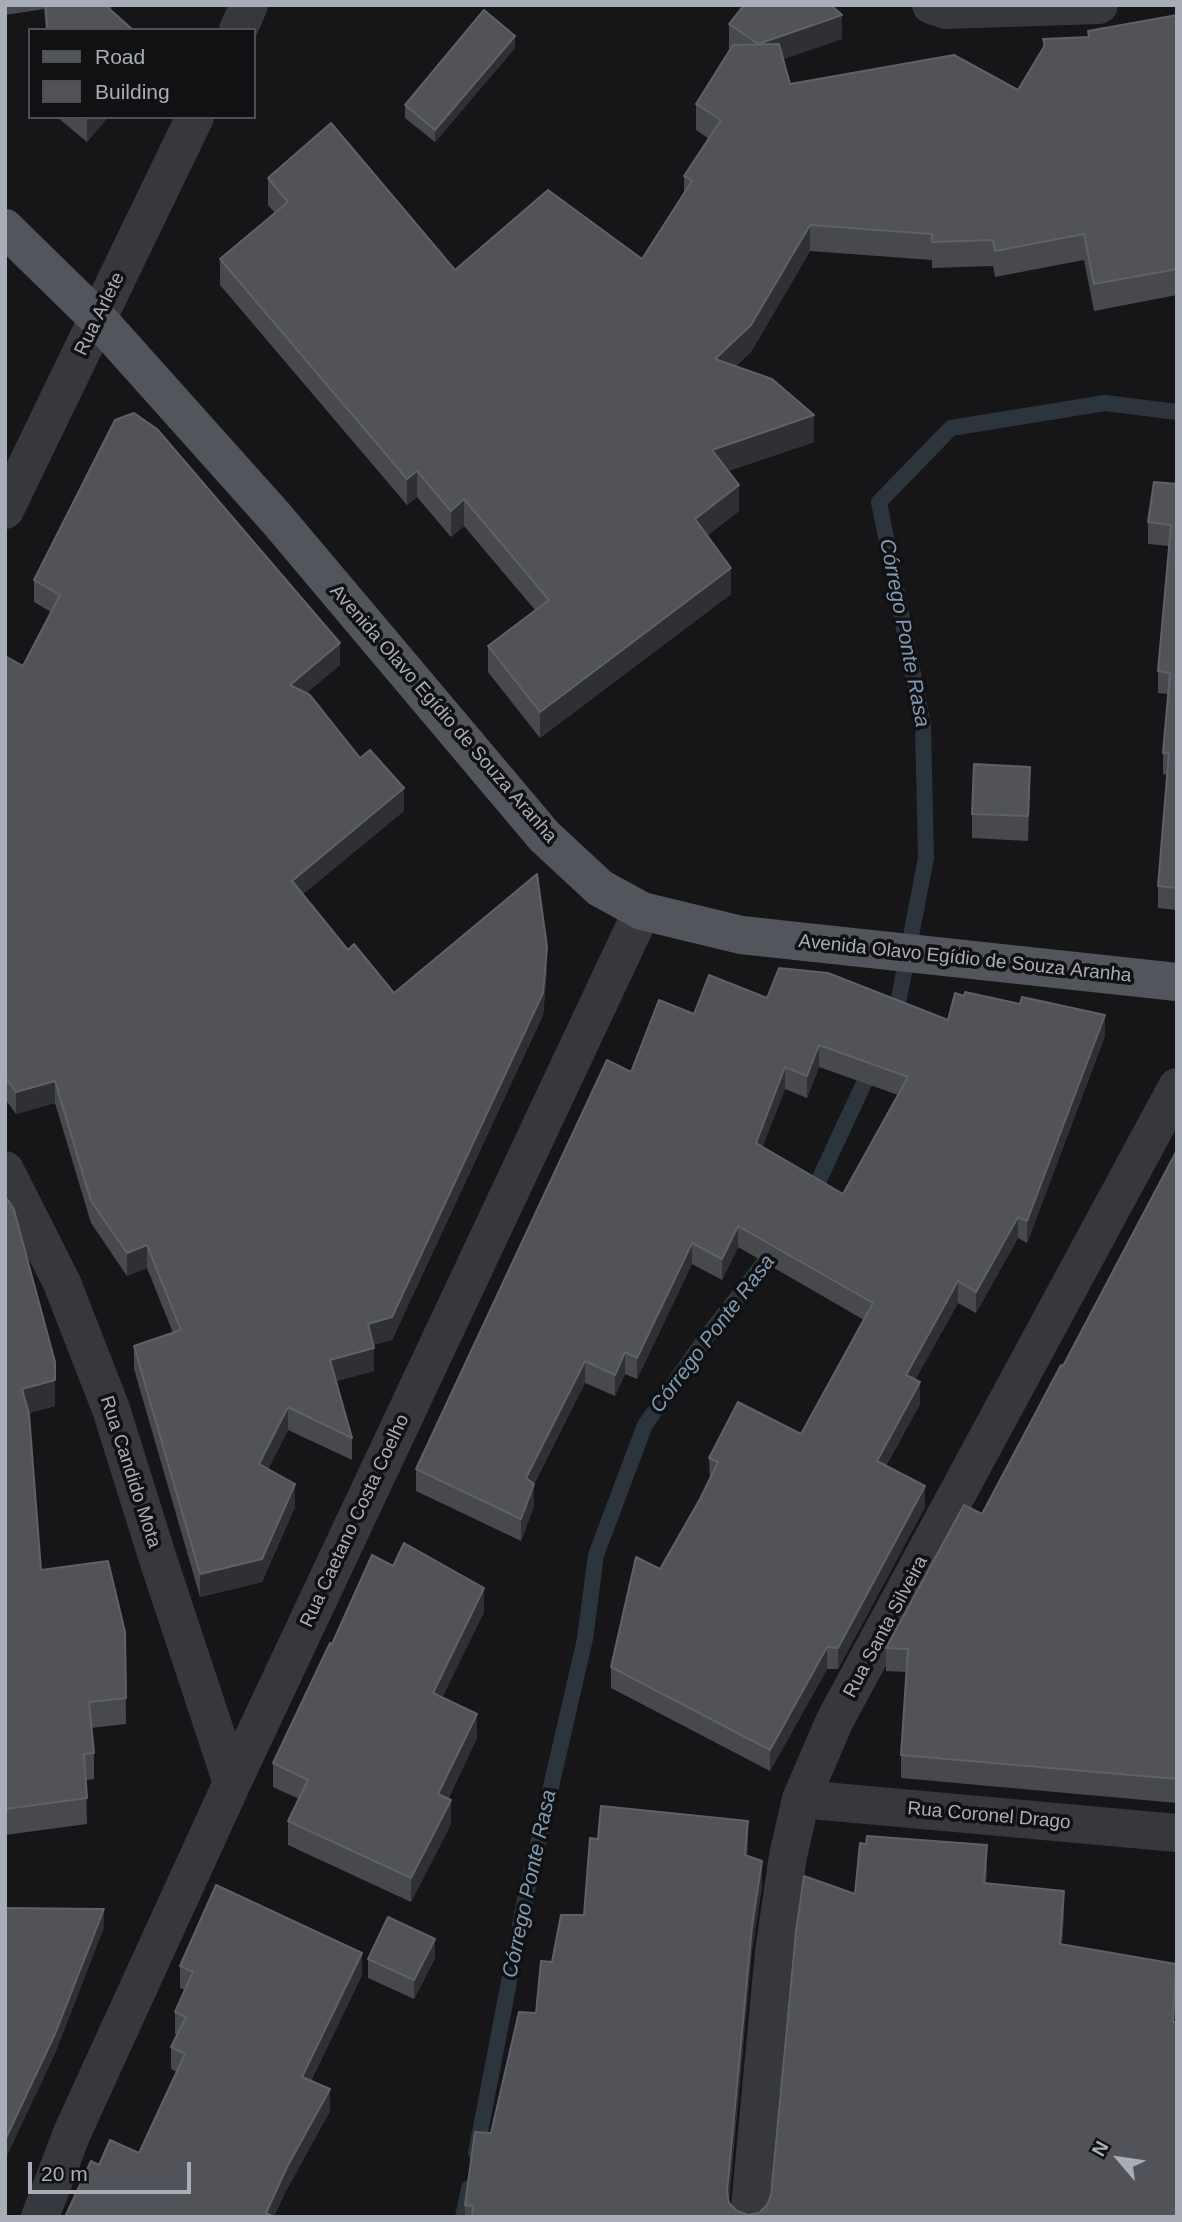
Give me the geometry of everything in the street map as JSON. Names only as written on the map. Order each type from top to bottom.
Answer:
[{"type":"main road","name":"Avenida Olavo Egídio de Souza Aranha","points":[[5,228],[98,318],[276,517],[544,836],[600,888],[642,911],[741,935],[1177,982]]},
{"type":"street","points":[[238,28],[249,5]]},
{"type":"street","points":[[931,5],[946,10],[1099,5]]},
{"type":"street","name":"Rua Arlete","points":[[5,510],[194,119]]},
{"type":"street","name":"Rua Caetano Costa Coelho","points":[[40,2217],[72,2133],[232,1783],[642,911]]},
{"type":"street","name":"Rua Santa Silveira","points":[[749,2217],[774,1952],[788,1856],[801,1799],[835,1720],[1177,1087]]},
{"type":"street","name":"Rua Candido Mota","points":[[5,1170],[62,1283],[111,1409],[232,1783]]},
{"type":"street","name":"Rua Coronel Drago","points":[[801,1799],[1177,1833]]},
{"type":"street","name":"Rua Caetano Costa Coelho","points":[[19,2217],[72,2133]]},
{"type":"building","points":[[46,5],[105,5],[131,28],[47,28]]},
{"type":"building","points":[[744,5],[831,5],[842,15],[758,44],[729,24]]},
{"type":"building","points":[[484,10],[515,36],[435,130],[405,105]]},
{"type":"building","points":[[1177,15],[1177,269],[1094,284],[1084,234],[995,251],[993,240],[932,242],[932,234],[810,225],[751,325],[715,359],[772,379],[814,415],[712,450],[739,485],[695,519],[731,568],[540,712],[488,646],[549,600],[464,499],[451,511],[417,471],[407,479],[220,259],[288,202],[268,178],[331,123],[455,270],[548,190],[642,259],[692,181],[684,176],[721,120],[696,104],[733,45],[779,44],[790,84],[954,55],[1018,90],[1045,45],[1043,39],[1089,37],[1088,31]]},
{"type":"building","points":[[134,413],[157,429],[340,643],[290,685],[310,695],[360,758],[370,750],[404,788],[292,881],[348,950],[354,944],[394,993],[537,874],[547,947],[543,993],[392,1317],[368,1324],[374,1348],[330,1360],[352,1438],[288,1407],[259,1464],[295,1484],[262,1559],[200,1574],[134,1346],[181,1330],[147,1245],[127,1253],[91,1201],[55,1081],[16,1092],[5,1077],[5,656],[23,666],[60,595],[34,580],[115,420]]},
{"type":"building","points":[[1154,482],[1177,484],[1177,888],[1158,886],[1169,753],[1163,753],[1170,673],[1158,671],[1171,525],[1148,522]]},
{"type":"building","points":[[974,764],[1030,767],[1028,816],[972,814]]},
{"type":"building","points":[[779,968],[828,973],[948,1020],[955,993],[964,996],[965,992],[1020,1004],[1022,997],[1105,1015],[1027,1221],[1018,1217],[976,1292],[958,1281],[906,1375],[920,1382],[877,1461],[925,1486],[838,1648],[827,1647],[770,1750],[611,1667],[636,1557],[660,1569],[718,1462],[709,1458],[738,1402],[801,1434],[873,1303],[738,1226],[722,1259],[692,1243],[637,1358],[625,1352],[615,1375],[585,1361],[526,1478],[534,1484],[521,1519],[416,1469],[607,1060],[631,1072],[659,1000],[694,1014],[709,975],[767,998]],"holes":[[[819,1045],[908,1077],[843,1194],[756,1143],[785,1067],[807,1076]]]},
{"type":"building","points":[[1177,1150],[1177,1779],[901,1755],[908,1649],[886,1648],[964,1505],[982,1514]]},
{"type":"building","points":[[5,1197],[14,1210],[55,1362],[55,1380],[22,1389],[29,1414],[41,1570],[108,1561],[125,1632],[126,1698],[89,1702],[94,1753],[84,1754],[87,1798],[5,1809]]},
{"type":"building","points":[[404,1543],[484,1588],[433,1693],[477,1714],[438,1794],[451,1800],[411,1878],[288,1821],[308,1780],[273,1763],[330,1643],[332,1644],[372,1555],[393,1566]]},
{"type":"building","points":[[601,1806],[748,1821],[745,1855],[762,1861],[752,1926],[727,2191],[729,2203],[737,2211],[748,2215],[759,2213],[767,2205],[771,2195],[796,1931],[804,1876],[855,1894],[860,1843],[866,1844],[867,1836],[987,1845],[984,1883],[1064,1891],[1060,1944],[1176,1964],[1173,2022],[1176,2022],[1177,2028],[1177,2217],[472,2217],[473,2206],[465,2205],[475,2132],[491,2133],[519,2012],[536,2013],[541,1961],[552,1962],[561,1915],[584,1915],[590,1838],[598,1839]]},
{"type":"building","points":[[216,1885],[362,1953],[302,2077],[330,2089],[287,2167],[266,2213],[274,2217],[65,2217],[91,2161],[99,2165],[110,2140],[139,2153],[185,2054],[171,2047],[186,2017],[175,2012],[193,1972],[180,1966]]},
{"type":"building","points":[[5,1908],[104,1909],[55,2034],[5,2140]]},
{"type":"building","points":[[388,1917],[435,1939],[414,1980],[368,1959]]},
{"type":"waterway","name":"Córrego Ponte Rasa","points":[[890,1020],[899,998],[926,858],[923,725],[879,502],[951,428],[1105,403],[1177,412]]},
{"type":"waterway","name":"Córrego Ponte Rasa","points":[[810,1199],[873,1064]]},
{"type":"waterway","name":"Córrego Ponte Rasa","points":[[476,2153],[524,1904],[585,1639],[596,1555],[645,1425],[705,1339],[777,1246]]},
{"type":"waterway","name":"Córrego Ponte Rasa","points":[[463,2217],[469,2188]]}]
